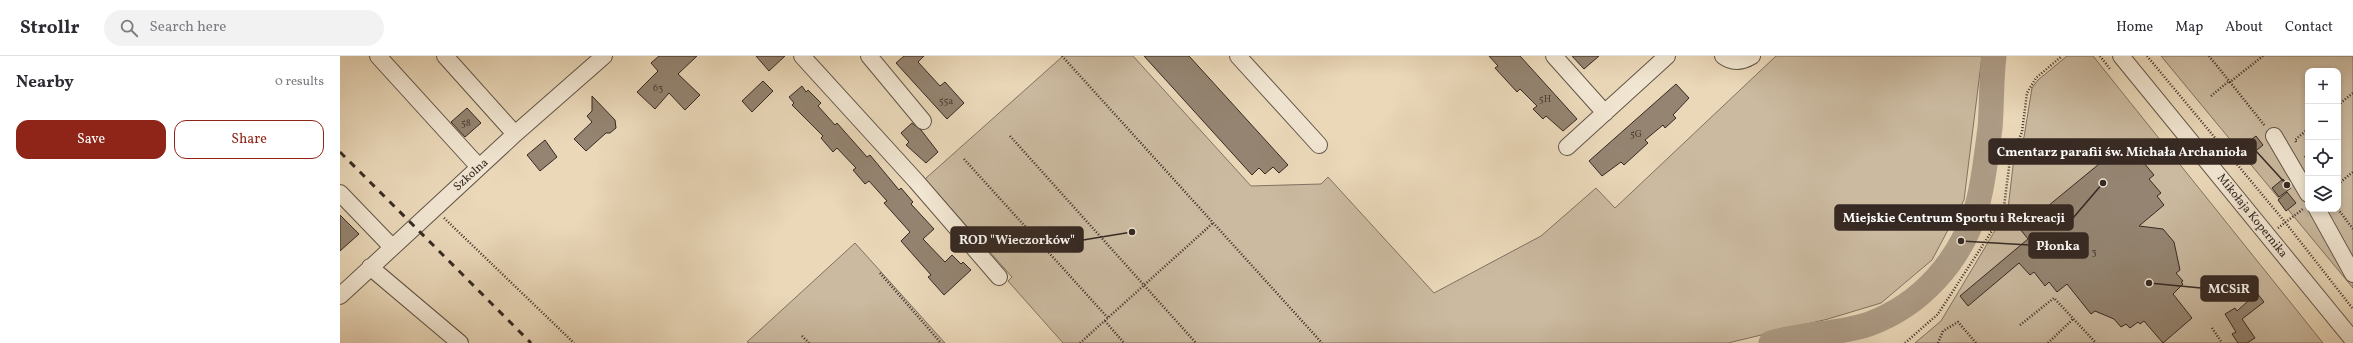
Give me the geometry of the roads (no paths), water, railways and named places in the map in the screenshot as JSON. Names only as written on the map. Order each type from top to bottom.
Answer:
[{"type":"street","points":[[378,56],[479,167]]},
{"type":"street","points":[[445,56],[515,134]]},
{"type":"street","name":"Szkolna","points":[[340,296],[515,134],[604,56]]},
{"type":"street","points":[[802,56],[916,181],[999,277]]},
{"type":"street","points":[[869,56],[923,121]]},
{"type":"street","points":[[1238,56],[1319,145]]},
{"type":"street","points":[[1554,56],[1605,113]]},
{"type":"street","points":[[1567,146],[1667,56]]},
{"type":"street","points":[[1723,56],[1733,61],[1741,62],[1752,56]]},
{"type":"street","name":"Mikołaja Kopernika","points":[[2121,56],[2353,340]]},
{"type":"street","points":[[2274,136],[2305,189]]},
{"type":"street","points":[[340,193],[392,247]]},
{"type":"street","points":[[2319,212],[2353,274]]},
{"type":"street","points":[[370,267],[460,343]]},
{"type":"waterway","points":[[1771,343],[1795,337],[1857,328],[1888,316],[1921,293],[1936,279],[1949,263],[1969,228],[1981,191],[1990,128],[1994,56]]},
{"type":"railway","points":[[340,152],[531,343]]},
{"type":"place","name":"Miejskie Centrum Sportu i Rekreacji","points":[[2103,183]]},
{"type":"place","name":"Cmentarz parafii św. Michała Archanioła","points":[[2287,185]]},
{"type":"place","name":"ROD \"Wieczorków\"","points":[[1132,232]]},
{"type":"place","name":"Płonka","points":[[1961,241]]},
{"type":"place","name":"MCSiR","points":[[2149,283]]}]
